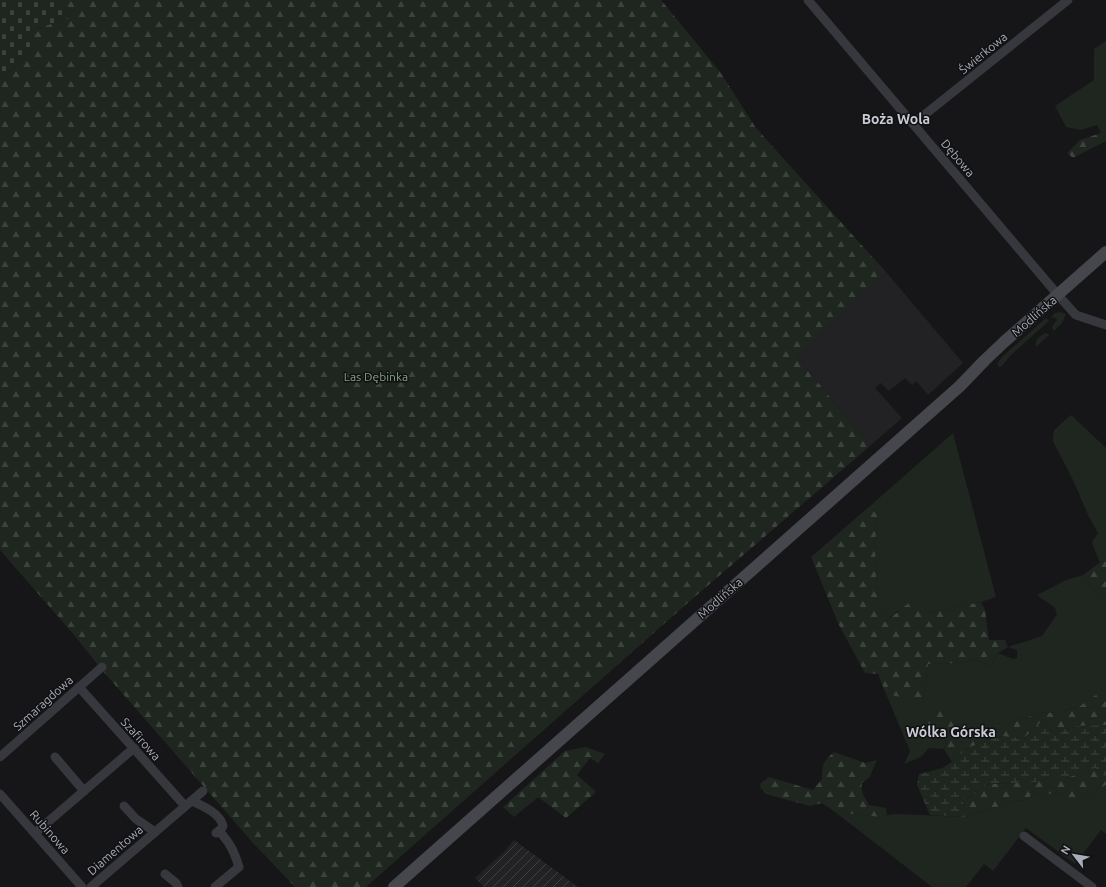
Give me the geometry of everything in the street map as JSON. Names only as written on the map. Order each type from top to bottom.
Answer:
[{"type":"main road","name":"Modlińska","points":[[1060,298],[1106,252]]},
{"type":"main road","name":"Modlińska","points":[[394,887],[964,383],[985,360],[1106,262]]},
{"type":"street","name":"Dębowa","points":[[808,0],[1060,298],[1076,315],[1106,324]]},
{"type":"street","name":"Świerkowa","points":[[913,124],[1068,0]]},
{"type":"street","name":"Szmaragdowa","points":[[0,757],[102,667]]},
{"type":"street","name":"Szafirowa","points":[[79,687],[134,748],[188,804],[204,806],[220,820],[223,826],[217,832],[231,846],[239,866],[215,887]]},
{"type":"street","points":[[35,833],[134,748]]},
{"type":"street","points":[[55,756],[84,790]]},
{"type":"street","name":"Diamentowa","points":[[91,887],[203,791]]},
{"type":"street","name":"Rubinowa","points":[[0,794],[79,884]]},
{"type":"street","name":"Diamentowa","points":[[124,806],[136,819],[155,832]]},
{"type":"street","points":[[1024,836],[1092,887]]},
{"type":"street","points":[[165,874],[176,883],[178,887]]},
{"type":"street","points":[[69,887],[79,884]]},
{"type":"shaded area","points":[[886,272],[963,363],[928,395],[916,381],[912,385],[905,378],[889,391],[881,383],[875,388],[902,418],[870,446],[797,357]]},
{"type":"shaded area","points":[[514,840],[578,887],[484,887],[475,878],[504,852]]},
{"type":"green space","points":[[0,0],[66,0],[63,5],[70,18],[38,28],[23,61],[0,77]]},
{"type":"green space","name":"Las Dębinka","points":[[66,0],[661,0],[720,72],[756,128],[886,272],[797,357],[870,446],[691,600],[366,887],[295,887],[254,844],[102,670],[75,636],[0,550],[0,77],[23,61],[38,28],[70,18],[63,5]]},
{"type":"green space","points":[[1106,41],[1106,129],[1101,133],[1097,125],[1081,130],[1066,127],[1055,106],[1094,80],[1094,49]]},
{"type":"green space","points":[[1106,129],[1106,141],[1073,158],[1067,153],[1080,140],[1101,133]]},
{"type":"green space","points":[[1060,312],[1066,314],[1062,323],[1054,331],[1052,326],[1057,320],[1054,317],[1051,317],[1055,313]]},
{"type":"green space","points":[[1046,318],[1049,321],[1011,355],[1001,367],[999,367],[997,364],[1002,357]]},
{"type":"green space","points":[[1046,333],[1049,335],[1036,347],[1038,338]]},
{"type":"green space","points":[[1071,415],[1106,448],[1106,561],[1099,561],[1092,542],[1098,533],[1053,441],[1054,430]]},
{"type":"green space","points":[[953,433],[996,597],[981,602],[927,613],[897,611],[885,622],[877,592],[875,542],[878,515],[870,506]]},
{"type":"green space","points":[[870,506],[878,515],[875,542],[877,592],[885,622],[915,598],[927,613],[981,602],[985,610],[989,640],[1005,640],[1008,647],[998,653],[991,666],[973,659],[961,663],[928,664],[923,702],[886,694],[878,674],[865,673],[839,625],[811,557]]},
{"type":"green space","points":[[1106,561],[1106,594],[1103,596],[1091,589],[1083,575],[1101,562]]},
{"type":"green space","points":[[1083,575],[1091,589],[1103,596],[1106,594],[1106,695],[1099,694],[1080,706],[1060,712],[1040,713],[991,729],[972,731],[963,724],[955,723],[950,713],[938,710],[929,727],[946,740],[944,749],[929,748],[921,757],[904,764],[910,751],[886,694],[923,701],[928,664],[961,663],[973,659],[991,666],[998,653],[1013,659],[1017,658],[1017,650],[1008,647],[1042,636],[1057,614],[1055,608],[1037,595],[1066,580]]},
{"type":"green space","points":[[1099,693],[1106,695],[1106,725],[1078,726],[1054,732],[1040,723],[1024,738],[997,736],[966,749],[952,762],[944,749],[946,740],[929,727],[928,721],[938,710],[954,713],[956,723],[963,724],[972,731],[990,729],[1040,713],[1060,712],[1080,706]]},
{"type":"green space","points":[[1040,723],[1054,732],[1078,726],[1106,725],[1106,777],[1095,768],[1066,778],[1050,778],[1036,782],[988,784],[963,801],[965,817],[930,815],[917,785],[919,774],[942,768],[952,762],[966,749],[997,736],[1024,738]]},
{"type":"green space","points":[[586,747],[605,754],[598,763],[590,758],[577,775],[596,792],[566,818],[538,797],[514,817],[503,807],[565,751]]},
{"type":"green space","points":[[834,752],[865,763],[877,760],[869,778],[862,783],[862,789],[869,805],[886,808],[887,815],[880,817],[835,812],[822,803],[810,806],[766,794],[760,787],[761,783],[769,777],[813,790],[822,779],[822,770],[827,758]]},
{"type":"green space","points":[[1095,768],[1106,777],[1106,785],[1097,789],[1082,801],[1067,799],[1062,793],[1034,793],[1026,800],[1016,801],[965,817],[963,801],[988,784],[1036,782],[1050,778],[1066,778]]},
{"type":"green space","points":[[1106,784],[1106,834],[1101,830],[1075,864],[1026,828],[993,871],[984,864],[966,887],[932,887],[835,812],[880,817],[898,814],[965,817],[1016,801],[1026,800],[1034,793],[1062,793],[1082,801]]},
{"type":"district","name":"Boża Wola","points":[[896,119]]},
{"type":"district","name":"Wólka Górska","points":[[951,732]]}]
